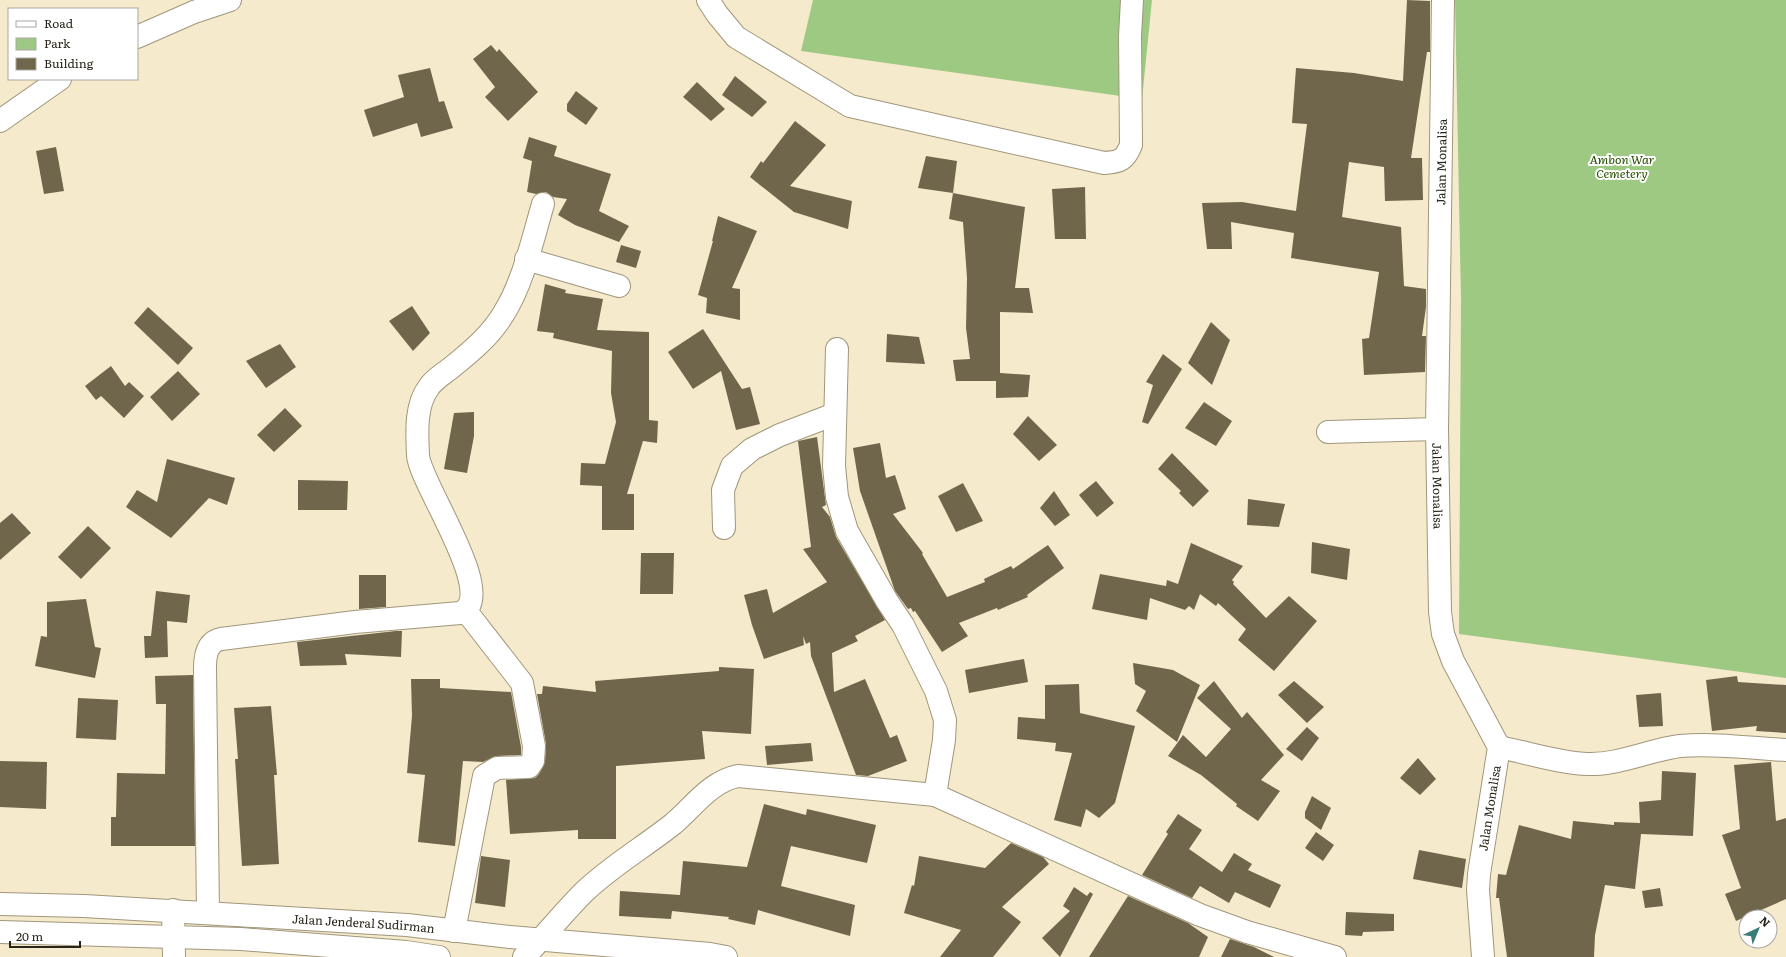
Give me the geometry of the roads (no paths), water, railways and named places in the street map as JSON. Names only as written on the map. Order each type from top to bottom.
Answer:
[{"type":"main road","points":[[138,36],[194,12],[230,0]]},
{"type":"main road","points":[[708,0],[717,14],[736,37],[850,106],[1104,163],[1117,163],[1124,158],[1131,145],[1130,36],[1132,0]]},
{"type":"main road","name":"Jalan Monalisa","points":[[1444,0],[1437,428],[1440,612],[1443,634],[1454,662],[1499,746],[1478,874],[1483,957]]},
{"type":"main road","points":[[0,121],[59,80]]},
{"type":"main road","points":[[208,912],[206,654],[215,640],[355,622],[460,614],[466,611],[470,606],[473,591],[468,573],[440,505],[420,466],[418,450],[420,406],[429,386],[478,345],[504,313],[515,294],[543,204]]},
{"type":"main road","points":[[526,259],[619,286]]},
{"type":"main road","points":[[837,348],[834,466],[838,497],[847,531],[887,601],[903,625],[936,691],[945,720],[944,740],[935,795]]},
{"type":"main road","points":[[724,528],[722,490],[732,466],[752,449],[780,435],[835,414]]},
{"type":"main road","points":[[1328,432],[1437,428]]},
{"type":"main road","points":[[454,931],[484,776],[497,768],[529,767],[533,761],[534,746],[522,683],[466,611]]},
{"type":"main road","points":[[1499,746],[1571,762],[1588,764],[1605,763],[1678,747],[1689,746],[1786,750]]},
{"type":"main road","points":[[524,957],[590,887],[614,866],[672,824],[717,784],[728,778],[745,776],[935,795],[1200,915],[1247,932],[1335,957]]},
{"type":"main road","name":"Jalan Jenderal Sudirman","points":[[0,904],[173,910],[407,925],[454,931],[710,954],[726,957]]},
{"type":"main road","points":[[173,910],[173,947]]},
{"type":"main road","points":[[0,932],[85,936],[173,947],[241,939],[305,951],[406,954],[439,957]]},
{"type":"park label","name":"Ambon War Cemetery","points":[[1622,166]]}]
